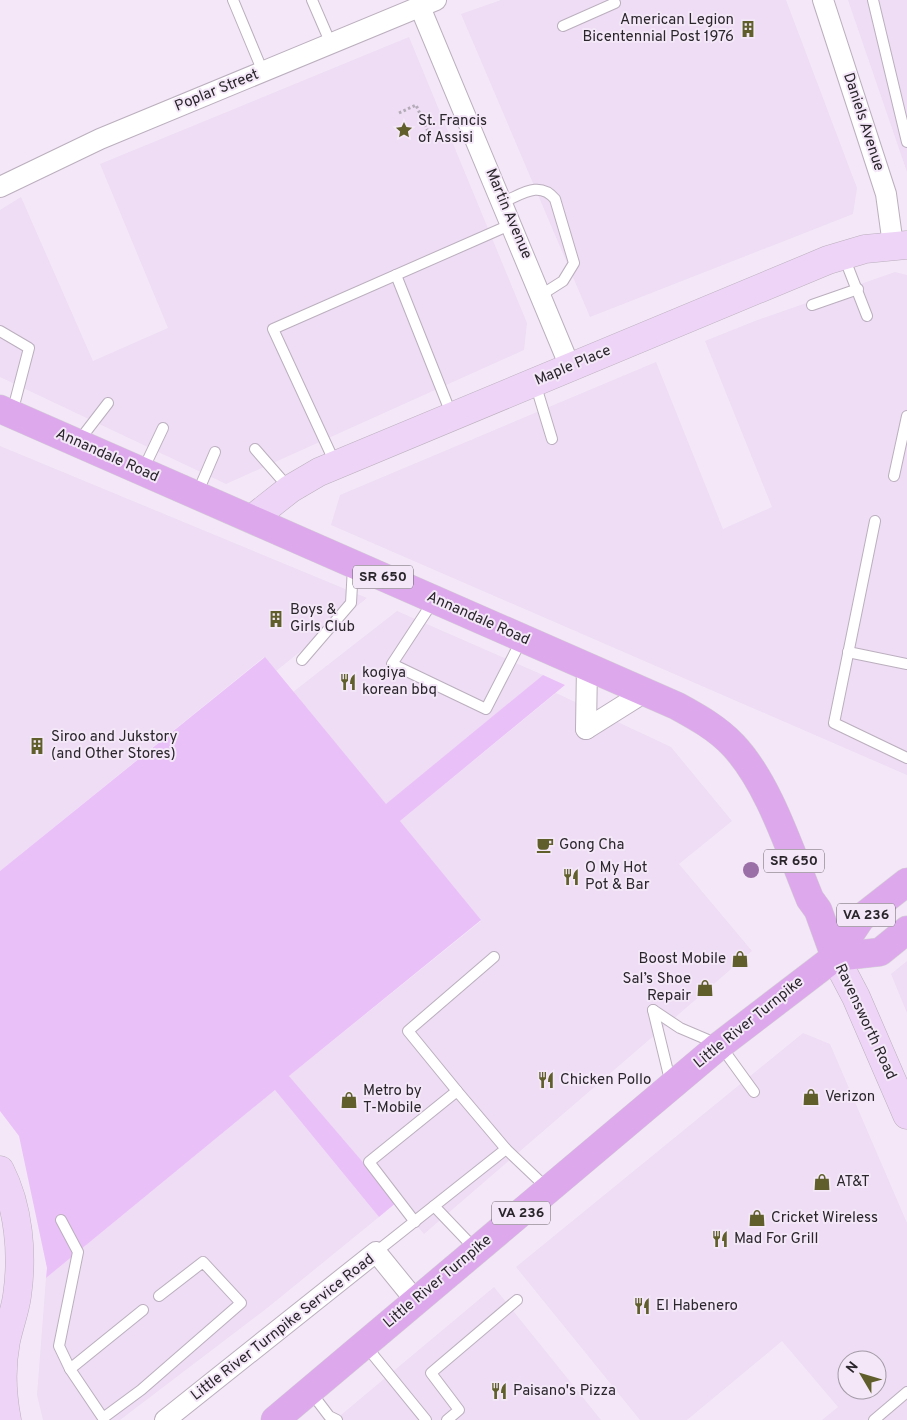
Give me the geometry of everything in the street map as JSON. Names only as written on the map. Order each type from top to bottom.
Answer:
[{"type":"main road","name":"Annandale Road","points":[[6,411],[587,666],[707,722],[732,744],[748,762],[760,783],[810,899],[818,910],[835,957]]},
{"type":"main road","name":"Little River Turnpike","points":[[275,1420],[415,1300],[549,1190],[720,1045],[835,957],[861,918],[907,882]]},
{"type":"main road","name":"VA 236","points":[[835,957],[880,952],[907,930]]},
{"type":"street","name":"Daniels Avenue","points":[[823,0],[886,194],[900,245]]},
{"type":"street","name":"Poplar Street","points":[[0,187],[100,139],[428,4]]},
{"type":"street","name":"Martin Avenue","points":[[428,4],[502,202],[570,367]]},
{"type":"street","name":"Maple Place","points":[[252,519],[290,489],[336,465],[843,256],[865,249],[900,245]]},
{"type":"street","points":[[587,666],[586,729],[644,692]]},
{"type":"street","name":"Ravensworth Road","points":[[835,957],[856,997],[907,1115]]},
{"type":"street","points":[[0,1170],[16,1220],[20,1262],[17,1298],[3,1339],[2,1365],[7,1420]]},
{"type":"street","name":"Little River Turnpike Service Road","points":[[165,1420],[376,1252],[415,1300]]},
{"type":"lane","points":[[233,0],[263,72]]},
{"type":"lane","points":[[312,0],[331,44]]},
{"type":"lane","points":[[873,0],[907,142]]},
{"type":"lane","points":[[563,26],[617,1]]},
{"type":"lane","points":[[502,202],[541,188],[548,190],[555,199],[574,263],[563,280],[541,295]]},
{"type":"lane","points":[[336,465],[273,329],[512,224]]},
{"type":"lane","points":[[843,256],[858,289],[867,316]]},
{"type":"lane","points":[[396,275],[452,416]]},
{"type":"lane","points":[[812,305],[858,289]]},
{"type":"lane","points":[[0,332],[29,348],[6,411]]},
{"type":"lane","points":[[535,382],[552,439]]},
{"type":"lane","points":[[77,442],[108,403]]},
{"type":"lane","points":[[894,476],[907,416]]},
{"type":"lane","points":[[142,471],[164,428]]},
{"type":"lane","points":[[256,449],[290,489]]},
{"type":"lane","points":[[197,495],[215,452]]},
{"type":"lane","points":[[875,522],[834,723],[907,758]]},
{"type":"lane","points":[[302,660],[351,603],[353,563]]},
{"type":"lane","points":[[435,600],[392,664],[486,708],[523,638]]},
{"type":"lane","points":[[848,652],[907,664]]},
{"type":"lane","points":[[494,957],[408,1030],[456,1091],[506,1149],[549,1190]]},
{"type":"lane","points":[[671,1086],[652,1010],[680,1028],[720,1045],[754,1092]]},
{"type":"lane","points":[[414,1222],[369,1162],[456,1091]]},
{"type":"lane","points":[[376,1252],[506,1149]]},
{"type":"lane","points":[[434,1206],[476,1250]]},
{"type":"lane","points":[[61,1220],[78,1252],[59,1346],[70,1368],[103,1418],[141,1390],[241,1303],[203,1262],[159,1296]]},
{"type":"lane","points":[[447,1420],[459,1410],[431,1374],[517,1300]]},
{"type":"lane","points":[[70,1368],[143,1310]]},
{"type":"lane","points":[[364,1344],[426,1420]]},
{"type":"lane","points":[[310,1390],[332,1419]]},
{"type":"lane","points":[[874,1420],[907,1392]]},
{"type":"path","points":[[399,113],[416,105],[430,136]]},
{"type":"shaded area","points":[[501,0],[786,0],[857,188],[853,214],[590,317],[461,14]]},
{"type":"shaded area","points":[[848,0],[907,0],[907,172]]},
{"type":"shaded area","points":[[409,37],[527,323],[524,350],[226,484],[0,377],[0,210],[21,197],[93,361],[168,328],[100,164]]},
{"type":"shaded area","points":[[895,272],[907,275],[907,775],[331,525],[340,495],[656,362],[723,529],[772,507],[705,341],[755,321]]},
{"type":"shaded area","points":[[0,446],[367,598],[276,671],[264,657],[0,871]]},
{"type":"shaded area","points":[[397,611],[543,675],[386,805],[293,692]]},
{"type":"shaded area","points":[[265,657],[386,804],[543,675],[565,685],[400,821],[481,920],[289,1076],[397,1202],[379,1217],[275,1090],[46,1278],[47,1268],[19,1136],[0,1111],[0,871]]},
{"type":"shaded area","points":[[556,693],[671,747],[732,821],[679,864],[752,951],[424,1234],[289,1076],[481,921],[400,821]]},
{"type":"shaded area","points":[[907,961],[907,1013],[891,974]]},
{"type":"shaded area","points":[[803,1033],[830,1044],[907,1223],[907,1420],[822,1420],[838,1407],[782,1341],[687,1420],[640,1420],[516,1267]]},
{"type":"shaded area","points":[[275,1090],[379,1217],[266,1309],[120,1420],[43,1420],[37,1395],[46,1278]]},
{"type":"shaded area","points":[[494,1287],[601,1420],[335,1420]]},
{"type":"place","name":"American Legion Bicentennial Post 1976","points":[[748,29]]},
{"type":"place","name":"St. Francis of Assisi","points":[[404,130]]},
{"type":"place","name":"Boys & Girls Club","points":[[276,619]]},
{"type":"place","name":"kogiya korean bbq","points":[[348,682]]},
{"type":"place","name":"Siroo and Jukstory (and Other Stores)","points":[[37,746]]},
{"type":"place","name":"Gong Cha","points":[[545,845]]},
{"type":"place","name":"O My Hot Pot & Bar","points":[[571,877]]},
{"type":"place","name":"Boost Mobile","points":[[740,959]]},
{"type":"place","name":"Sal’s Shoe Repair","points":[[705,988]]},
{"type":"place","name":"Chicken Pollo","points":[[546,1080]]},
{"type":"place","name":"Verizon","points":[[811,1097]]},
{"type":"place","name":"Metro by T-Mobile","points":[[349,1100]]},
{"type":"place","name":"AT&T","points":[[822,1182]]},
{"type":"place","name":"Cricket Wireless","points":[[757,1218]]},
{"type":"place","name":"Mad For Grill","points":[[720,1239]]},
{"type":"place","name":"El Habenero","points":[[642,1306]]},
{"type":"place","name":"Paisano's Pizza","points":[[499,1391]]}]
